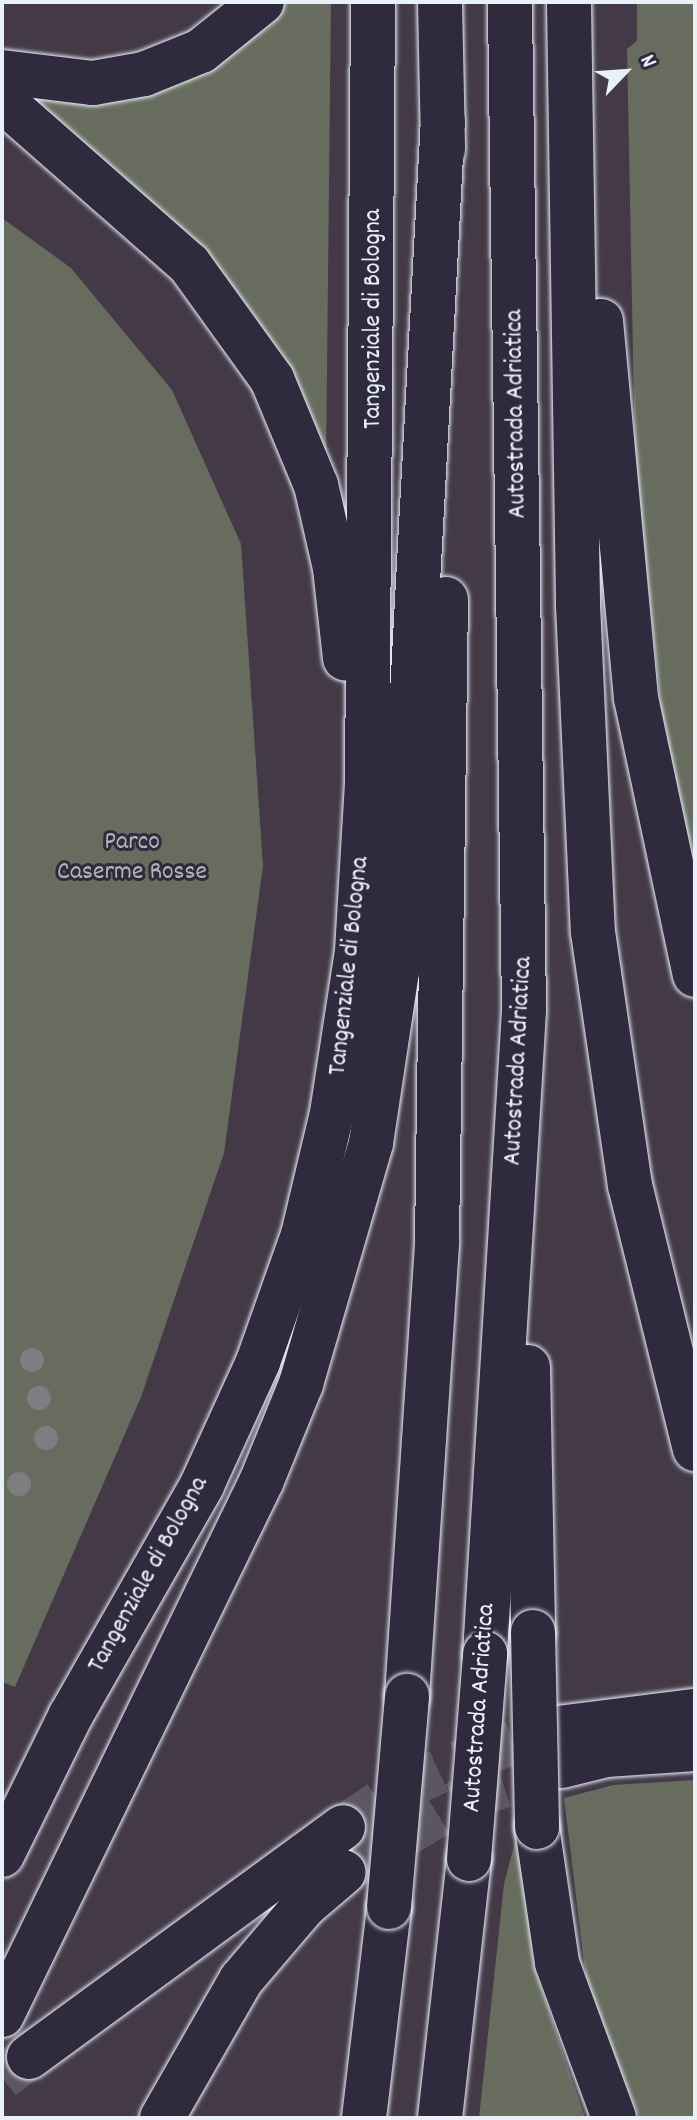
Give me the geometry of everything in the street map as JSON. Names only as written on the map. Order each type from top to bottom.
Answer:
[{"type":"highway","points":[[2,72],[93,83],[144,74],[201,51],[262,2]]},
{"type":"highway","name":"Tangenziale di Bologna","points":[[2,1855],[71,1715],[202,1485],[258,1362],[303,1235],[329,1129],[357,951],[372,504],[373,2]]},
{"type":"highway","points":[[364,2118],[389,1907],[423,1507],[445,1029],[443,120],[440,2]]},
{"type":"highway","name":"Autostrada Adriatica","points":[[440,2118],[469,1859],[485,1654],[524,1010],[510,2]]},
{"type":"highway","points":[[569,2],[578,605],[593,932],[630,1185],[695,1449]]},
{"type":"highway","points":[[578,2],[625,619],[657,811],[695,975]]},
{"type":"highway","points":[[2,100],[189,264],[265,367],[295,427],[332,554],[345,643],[357,951]]},
{"type":"highway","points":[[2,2015],[262,1480],[301,1384],[371,1143],[397,971],[443,120]]},
{"type":"highway","points":[[524,1010],[537,1827],[557,1963],[614,2118]]},
{"type":"highway","points":[[695,1711],[560,1747],[606,1755],[695,1749]]},
{"type":"highway","points":[[29,2057],[343,1827]]},
{"type":"highway","points":[[162,2118],[241,1980],[304,1906],[344,1872]]},
{"type":"green space","points":[[276,2],[331,2],[326,464],[25,101],[123,90]]},
{"type":"green space","points":[[695,2],[695,897],[661,708],[635,455],[627,49],[637,41],[637,4]]},
{"type":"green space","name":"Parco Caserme Rosse","points":[[2,218],[71,268],[172,390],[241,544],[263,866],[224,1153],[141,1397],[15,1687],[2,1682]]},
{"type":"green space","points":[[695,1780],[695,2118],[640,2118],[588,1994],[564,1798],[613,1785]]},
{"type":"green space","points":[[515,1842],[521,1845],[534,1966],[585,2118],[479,2118],[504,1884]]},
{"type":"tunnel","points":[[343,1827],[399,1790],[471,1757],[558,1728]]},
{"type":"tunnel","points":[[344,1872],[462,1800],[562,1766]]},
{"type":"tunnel","points":[[2,2078],[29,2057]]}]
